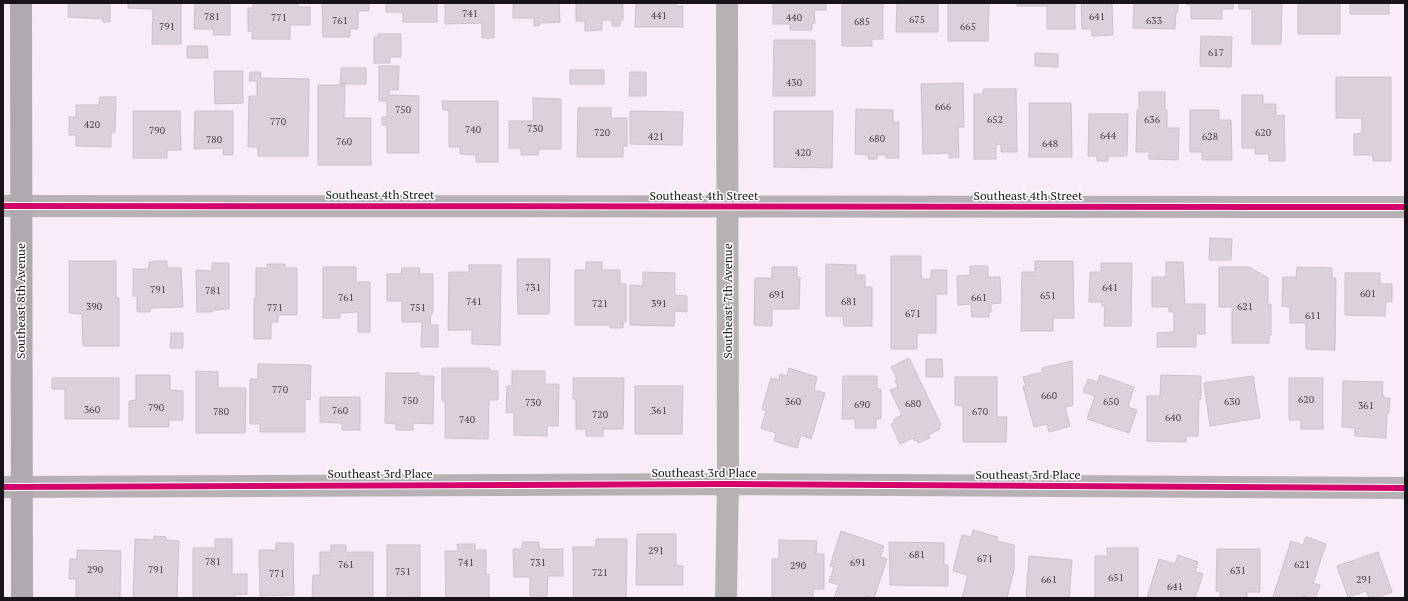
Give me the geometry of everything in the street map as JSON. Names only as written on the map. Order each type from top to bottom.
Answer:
[{"type":"main road","name":"Southeast 8th Avenue","points":[[21,3],[12,206],[12,487],[22,598]]},
{"type":"street","name":"Southeast 7th Avenue","points":[[726,598],[728,484],[727,3]]},
{"type":"street","name":"Southeast 4th Street","points":[[12,206],[1405,207]]},
{"type":"street","name":"Southeast 3rd Place","points":[[12,487],[728,484],[1405,488]]},
{"type":"building","points":[[69,3],[110,3],[110,22],[103,22],[103,19],[68,17]]},
{"type":"building","points":[[128,3],[181,3],[181,44],[152,44],[153,9],[128,8]]},
{"type":"building","points":[[195,3],[230,3],[230,35],[213,35],[214,29],[194,29]]},
{"type":"building","points":[[253,3],[298,3],[298,7],[310,7],[310,25],[290,25],[290,39],[252,39],[252,32],[248,31],[248,8],[253,8]]},
{"type":"building","points":[[322,3],[369,3],[369,11],[358,11],[358,29],[350,29],[350,37],[323,37]]},
{"type":"building","points":[[386,3],[437,3],[437,22],[403,22],[403,12],[386,12]]},
{"type":"building","points":[[445,3],[494,3],[494,38],[482,38],[482,23],[445,24]]},
{"type":"building","points":[[513,3],[559,3],[560,22],[539,23],[540,25],[534,26],[534,18],[513,18]]},
{"type":"building","points":[[576,3],[623,3],[623,20],[620,20],[620,26],[612,26],[612,20],[602,20],[602,30],[585,31],[585,21],[576,21]]},
{"type":"building","points":[[636,3],[676,3],[676,6],[683,6],[683,27],[635,27]]},
{"type":"building","points":[[773,3],[826,3],[826,10],[814,10],[815,23],[812,24],[812,30],[790,30],[790,24],[773,24]]},
{"type":"building","points":[[842,3],[883,3],[883,39],[872,39],[872,46],[842,46]]},
{"type":"building","points":[[897,3],[938,3],[938,32],[896,32]]},
{"type":"building","points":[[948,3],[989,3],[988,41],[948,41]]},
{"type":"building","points":[[1017,3],[1075,3],[1075,29],[1047,29],[1047,6],[1017,6]]},
{"type":"building","points":[[1081,3],[1112,3],[1113,35],[1092,36],[1092,29],[1082,29]]},
{"type":"building","points":[[1134,3],[1178,3],[1175,29],[1133,28]]},
{"type":"building","points":[[1187,3],[1233,3],[1233,9],[1222,9],[1222,19],[1191,19],[1191,5],[1187,5]]},
{"type":"building","points":[[1239,3],[1282,3],[1281,44],[1252,44],[1252,9],[1239,9]]},
{"type":"building","points":[[1298,3],[1340,3],[1340,34],[1298,34]]},
{"type":"building","points":[[1350,3],[1389,3],[1389,14],[1350,14]]},
{"type":"building","points":[[378,34],[401,34],[401,57],[390,57],[390,63],[374,63],[374,37],[378,37]]},
{"type":"building","points":[[1201,36],[1232,37],[1231,67],[1200,66]]},
{"type":"building","points":[[774,40],[815,40],[815,96],[773,96]]},
{"type":"building","points":[[187,46],[207,46],[208,58],[187,58]]},
{"type":"building","points":[[1035,53],[1058,54],[1058,67],[1035,66]]},
{"type":"building","points":[[379,66],[399,66],[398,90],[389,90],[389,95],[419,96],[419,153],[387,153],[387,125],[382,125],[382,117],[387,117],[387,101],[379,101]]},
{"type":"building","points":[[341,68],[366,68],[366,84],[340,84]]},
{"type":"building","points":[[570,70],[604,70],[604,84],[570,84]]},
{"type":"building","points":[[214,71],[243,71],[243,103],[215,104]]},
{"type":"building","points":[[250,72],[261,72],[260,78],[309,79],[308,156],[258,156],[258,147],[248,147],[249,96],[257,96],[257,81],[249,81]]},
{"type":"building","points":[[630,72],[646,72],[646,96],[629,96]]},
{"type":"building","points":[[1336,77],[1391,77],[1391,161],[1373,161],[1373,155],[1354,155],[1354,134],[1362,133],[1362,118],[1336,118]]},
{"type":"building","points":[[963,83],[964,127],[958,127],[959,157],[949,158],[949,153],[923,154],[921,84]]},
{"type":"building","points":[[318,85],[345,85],[344,118],[371,118],[371,165],[318,165]]},
{"type":"building","points":[[983,89],[1016,89],[1017,152],[1001,152],[1001,145],[996,144],[996,159],[974,159],[974,94],[983,94]]},
{"type":"building","points":[[1139,92],[1165,92],[1167,128],[1179,128],[1178,160],[1149,159],[1149,152],[1136,152]]},
{"type":"building","points":[[1242,95],[1263,95],[1263,104],[1276,104],[1276,116],[1284,115],[1285,161],[1269,161],[1269,154],[1255,154],[1255,148],[1242,148]]},
{"type":"building","points":[[100,97],[116,97],[115,132],[111,132],[111,147],[76,146],[76,135],[69,135],[69,117],[76,117],[76,105],[99,105]]},
{"type":"building","points":[[533,98],[561,99],[561,149],[539,149],[538,155],[521,155],[521,148],[509,148],[509,121],[533,121]]},
{"type":"building","points":[[442,101],[498,101],[498,162],[476,162],[476,155],[460,154],[460,147],[449,147],[449,110],[443,110]]},
{"type":"building","points":[[1029,103],[1071,103],[1072,157],[1029,157]]},
{"type":"building","points":[[578,108],[611,108],[611,118],[627,118],[627,146],[623,146],[623,157],[577,157]]},
{"type":"building","points":[[856,109],[893,110],[893,122],[899,122],[899,158],[886,158],[886,155],[877,155],[877,159],[868,159],[869,155],[855,154]]},
{"type":"building","points":[[1190,110],[1219,110],[1219,120],[1231,120],[1232,160],[1202,160],[1202,152],[1190,152]]},
{"type":"building","points":[[133,111],[180,111],[181,150],[167,150],[167,158],[133,158]]},
{"type":"building","points":[[195,111],[233,111],[233,155],[223,155],[223,148],[194,149]]},
{"type":"building","points":[[630,111],[683,112],[682,145],[630,144]]},
{"type":"building","points":[[774,111],[833,111],[832,168],[774,167]]},
{"type":"building","points":[[1089,114],[1128,114],[1127,156],[1108,156],[1108,161],[1097,161],[1097,156],[1088,156]]},
{"type":"building","points":[[1210,238],[1232,239],[1231,260],[1209,260]]},
{"type":"building","points":[[891,256],[921,256],[922,279],[931,279],[931,270],[947,270],[947,294],[936,294],[936,333],[917,333],[917,349],[891,349]]},
{"type":"building","points":[[517,259],[550,259],[549,314],[518,314]]},
{"type":"building","points":[[69,261],[116,261],[116,298],[119,298],[119,346],[83,346],[82,314],[69,313]]},
{"type":"building","points":[[167,261],[167,268],[181,268],[183,307],[150,308],[150,312],[137,312],[137,296],[133,296],[133,269],[149,269],[149,262]]},
{"type":"building","points":[[1035,261],[1073,261],[1074,318],[1053,318],[1053,331],[1021,331],[1022,272],[1035,272]]},
{"type":"building","points":[[586,262],[602,262],[602,270],[620,270],[620,284],[626,284],[626,322],[623,322],[623,328],[610,328],[610,325],[575,325],[575,270],[586,270]]},
{"type":"building","points":[[1166,262],[1183,262],[1185,304],[1205,304],[1205,334],[1196,334],[1196,347],[1157,347],[1157,333],[1174,332],[1174,312],[1169,312],[1169,307],[1152,307],[1152,277],[1166,277]]},
{"type":"building","points":[[212,263],[229,263],[229,309],[212,310],[212,312],[197,312],[196,270],[212,271]]},
{"type":"building","points":[[1101,263],[1132,263],[1131,326],[1104,326],[1105,306],[1102,306],[1102,302],[1089,302],[1090,272],[1101,272]]},
{"type":"building","points":[[267,264],[285,264],[285,268],[297,268],[297,315],[278,315],[278,322],[271,322],[271,339],[254,339],[256,268],[268,268]]},
{"type":"building","points":[[826,264],[856,265],[856,275],[865,275],[865,287],[872,287],[872,326],[844,326],[843,316],[826,316]]},
{"type":"building","points":[[469,265],[501,265],[500,345],[472,344],[472,330],[448,330],[449,272],[469,272]]},
{"type":"building","points":[[970,266],[988,266],[988,277],[1000,277],[1001,303],[991,304],[991,312],[989,312],[989,317],[972,317],[971,304],[958,305],[957,276],[970,275]]},
{"type":"building","points":[[323,267],[356,267],[356,282],[370,282],[370,332],[358,332],[358,312],[340,313],[340,318],[323,318]]},
{"type":"building","points":[[772,267],[797,267],[797,277],[800,277],[799,309],[772,309],[772,326],[754,325],[755,278],[772,278]]},
{"type":"building","points":[[1219,267],[1249,267],[1268,278],[1268,304],[1271,304],[1271,335],[1269,335],[1269,343],[1232,343],[1232,307],[1219,307]]},
{"type":"building","points":[[1297,267],[1332,268],[1332,278],[1336,278],[1335,350],[1306,349],[1306,323],[1290,323],[1290,307],[1282,306],[1283,277],[1296,277]]},
{"type":"building","points":[[402,268],[420,268],[419,274],[433,274],[433,313],[431,313],[430,325],[438,325],[438,347],[421,347],[422,322],[402,322],[402,301],[387,301],[387,274],[401,274]]},
{"type":"building","points":[[643,272],[675,273],[675,295],[687,296],[687,312],[675,311],[674,326],[630,325],[630,285],[643,286]]},
{"type":"building","points":[[1345,273],[1380,273],[1380,284],[1392,284],[1392,301],[1386,302],[1385,316],[1345,315]]},
{"type":"building","points":[[171,333],[183,333],[183,348],[170,348]]},
{"type":"building","points":[[909,358],[941,425],[939,426],[940,429],[928,435],[930,438],[918,443],[917,440],[915,441],[913,438],[900,444],[891,424],[895,423],[893,420],[902,415],[890,390],[898,387],[895,381],[897,379],[891,367]]},
{"type":"building","points":[[926,359],[942,359],[943,377],[926,377]]},
{"type":"building","points":[[1072,361],[1073,405],[1065,407],[1070,426],[1049,432],[1047,424],[1034,427],[1023,386],[1026,386],[1023,377],[1043,372],[1042,368]]},
{"type":"building","points":[[258,364],[311,365],[310,400],[305,399],[305,432],[260,432],[260,424],[250,424],[250,379],[258,379]]},
{"type":"building","points":[[442,368],[490,368],[490,371],[498,371],[498,400],[489,400],[488,439],[445,438],[445,401],[442,401]]},
{"type":"building","points":[[789,368],[817,377],[814,390],[825,393],[811,439],[801,435],[797,448],[774,441],[776,433],[761,428],[766,411],[762,409],[771,378],[779,380],[780,374],[787,376]]},
{"type":"building","points":[[196,371],[218,372],[218,388],[246,388],[245,433],[196,433]]},
{"type":"building","points":[[512,371],[545,371],[545,384],[559,384],[558,426],[547,426],[547,436],[514,435],[514,412],[506,413],[507,386],[512,386]]},
{"type":"building","points":[[386,373],[419,373],[419,376],[434,376],[433,424],[413,423],[413,430],[396,430],[396,424],[385,423]]},
{"type":"building","points":[[136,375],[170,375],[170,390],[183,391],[183,420],[169,420],[169,427],[129,427],[129,401],[136,400]]},
{"type":"building","points":[[1100,375],[1134,387],[1128,407],[1137,410],[1129,433],[1087,419],[1095,396],[1083,392],[1088,379],[1098,382]]},
{"type":"building","points":[[1161,375],[1201,376],[1198,436],[1186,436],[1186,442],[1147,441],[1147,396],[1160,396]]},
{"type":"building","points":[[843,376],[877,376],[877,389],[881,389],[881,419],[876,419],[876,428],[855,428],[855,419],[842,419]]},
{"type":"building","points":[[1253,376],[1260,418],[1210,426],[1204,383]]},
{"type":"building","points":[[955,377],[997,377],[997,417],[1007,417],[1006,442],[963,442],[963,406],[955,405]]},
{"type":"building","points":[[52,378],[119,378],[119,419],[65,419],[65,389],[52,389]]},
{"type":"building","points":[[573,378],[624,378],[623,429],[603,429],[603,436],[586,436],[586,429],[576,429],[576,399],[573,399]]},
{"type":"building","points":[[1289,378],[1323,378],[1323,429],[1301,429],[1301,420],[1289,420]]},
{"type":"building","points":[[1343,381],[1383,382],[1382,395],[1384,395],[1384,398],[1390,398],[1389,413],[1387,413],[1386,438],[1355,436],[1355,428],[1342,427]]},
{"type":"building","points":[[635,386],[683,386],[682,434],[635,434]]},
{"type":"building","points":[[320,397],[360,397],[360,430],[342,430],[342,423],[320,422]]},
{"type":"building","points":[[973,530],[998,537],[996,541],[1014,545],[1014,570],[1007,598],[962,598],[968,575],[953,571],[962,535],[971,537]]},
{"type":"building","points":[[841,531],[884,546],[880,557],[887,559],[874,598],[865,596],[864,598],[834,598],[839,585],[829,582],[834,567],[830,566]]},
{"type":"building","points":[[637,534],[676,534],[676,565],[683,566],[683,585],[636,585]]},
{"type":"building","points":[[154,536],[166,537],[166,540],[179,541],[177,598],[133,598],[135,539],[154,540]]},
{"type":"building","points":[[1306,537],[1326,544],[1313,583],[1320,585],[1315,598],[1302,596],[1301,598],[1273,597],[1291,541],[1303,545]]},
{"type":"building","points":[[215,539],[232,539],[232,574],[247,574],[247,594],[235,595],[235,598],[193,598],[193,548],[215,548]]},
{"type":"building","points":[[596,539],[627,539],[626,598],[573,598],[573,547],[596,547]]},
{"type":"building","points":[[779,540],[817,541],[816,554],[824,554],[824,589],[813,589],[813,598],[772,598],[772,559],[779,559]]},
{"type":"building","points":[[523,542],[539,542],[539,549],[563,549],[563,576],[548,576],[547,596],[530,596],[530,577],[514,577],[513,549],[522,549]]},
{"type":"building","points":[[889,542],[944,543],[944,565],[948,565],[948,586],[890,585]]},
{"type":"building","points":[[276,543],[293,543],[294,595],[260,596],[259,550],[276,550]]},
{"type":"building","points":[[457,544],[475,544],[475,550],[486,550],[486,575],[489,574],[489,598],[446,598],[445,551],[458,551]]},
{"type":"building","points":[[331,545],[346,545],[346,552],[373,552],[373,598],[312,598],[313,575],[320,575],[320,552],[331,552]]},
{"type":"building","points":[[387,545],[420,545],[420,597],[387,598]]},
{"type":"building","points":[[1107,548],[1138,548],[1138,598],[1095,598],[1095,556],[1108,556]]},
{"type":"building","points":[[1217,549],[1260,549],[1260,592],[1247,592],[1247,598],[1220,598],[1220,591],[1216,591]]},
{"type":"building","points":[[77,550],[121,551],[120,598],[76,598],[76,579],[69,579],[70,559],[77,559]]},
{"type":"building","points":[[1378,552],[1392,592],[1376,598],[1369,598],[1366,591],[1348,597],[1337,566]]},
{"type":"building","points":[[1178,555],[1198,562],[1195,571],[1203,574],[1195,598],[1147,598],[1159,559],[1175,564]]},
{"type":"building","points":[[1029,556],[1072,560],[1069,598],[1026,598]]},
{"type":"cycle path","points":[[3,206],[1405,207]]},
{"type":"cycle path","points":[[3,487],[728,484],[1405,488]]}]
